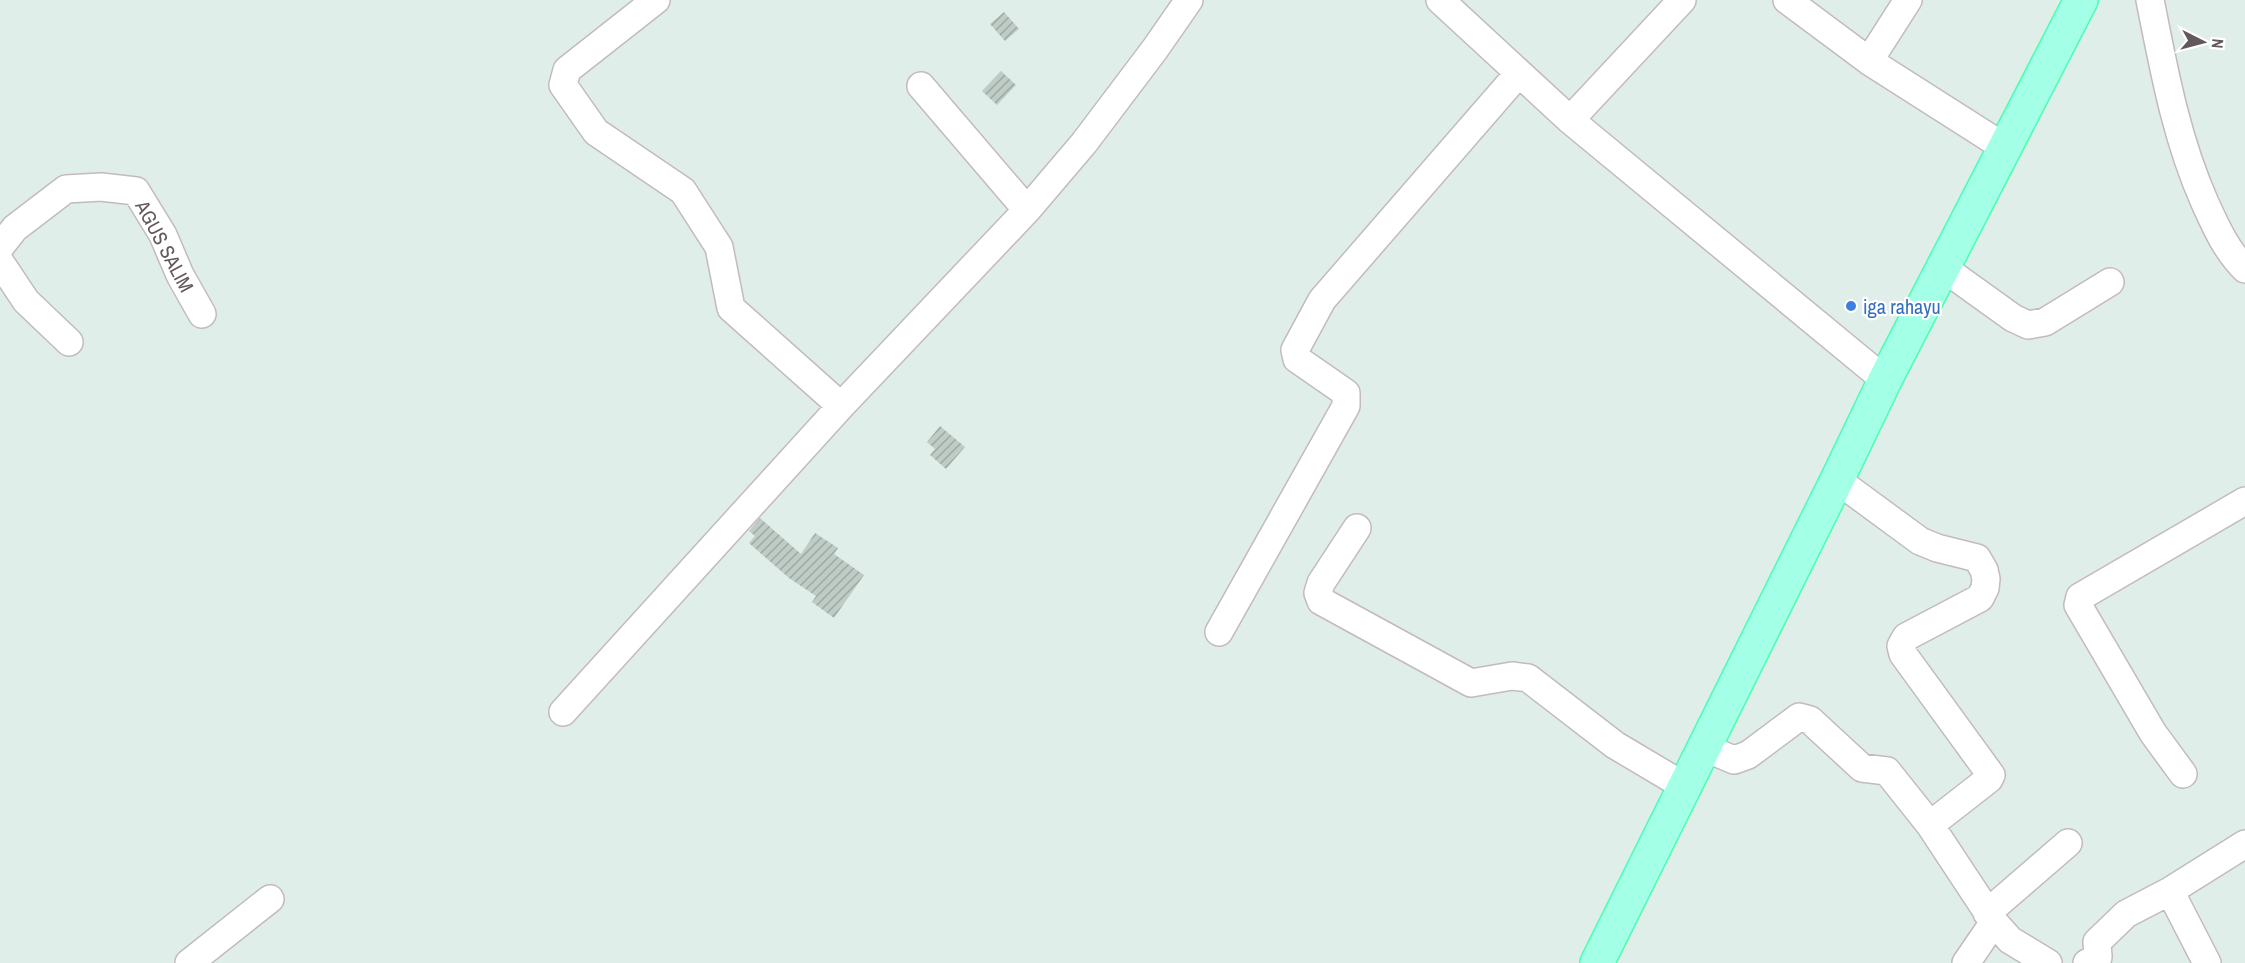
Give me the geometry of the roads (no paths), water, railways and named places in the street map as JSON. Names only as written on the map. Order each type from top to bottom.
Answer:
[{"type":"main road","points":[[1597,963],[1885,380],[2081,0]]},
{"type":"street","points":[[656,0],[567,70],[563,85],[596,132],[683,191],[719,247],[732,308],[841,406]]},
{"type":"street","points":[[563,712],[841,406],[1027,210],[1084,143],[1189,0]]},
{"type":"street","points":[[1440,0],[1569,120],[1885,380]]},
{"type":"street","points":[[1569,120],[1682,0]]},
{"type":"street","points":[[1787,0],[1869,62],[2004,147]]},
{"type":"street","points":[[1869,62],[1908,0]]},
{"type":"street","points":[[2150,0],[2173,111],[2193,175],[2235,237],[2245,269]]},
{"type":"street","points":[[1220,632],[1346,406],[1346,393],[1297,359],[1295,350],[1322,300],[1519,73]]},
{"type":"street","points":[[921,86],[1027,210]]},
{"type":"street","name":"AGUS SALIM","points":[[0,247],[15,228],[66,189],[101,187],[136,191],[163,235],[180,274],[202,314]]},
{"type":"street","points":[[0,262],[26,301],[69,342]]},
{"type":"street","points":[[1942,267],[2013,318],[2028,325],[2045,322],[2110,282]]},
{"type":"street","points":[[1837,480],[1920,541],[1937,548],[1972,555],[1980,561],[1984,570],[1985,588],[1980,598],[1906,637],[1901,646],[1903,654],[1991,775],[1989,779],[1930,825]]},
{"type":"street","points":[[2183,774],[2153,733],[2078,604],[2080,597],[2245,501]]},
{"type":"street","points":[[1357,528],[1321,583],[1318,593],[1321,601],[1471,683],[1512,676],[1528,678],[1615,744],[1684,786]]},
{"type":"street","points":[[1703,747],[1734,760],[1748,755],[1799,717],[1810,720],[1862,768],[1887,771],[1930,825],[1991,917],[2010,940],[2048,963]]},
{"type":"street","points":[[1966,963],[1991,917],[2068,843]]},
{"type":"street","points":[[2096,961],[2097,942],[2126,914],[2170,891],[2245,844]]},
{"type":"street","points":[[2170,891],[2207,963]]},
{"type":"street","points":[[189,963],[270,899]]},
{"type":"place","name":"iga rahayu","points":[[1851,306]]}]
